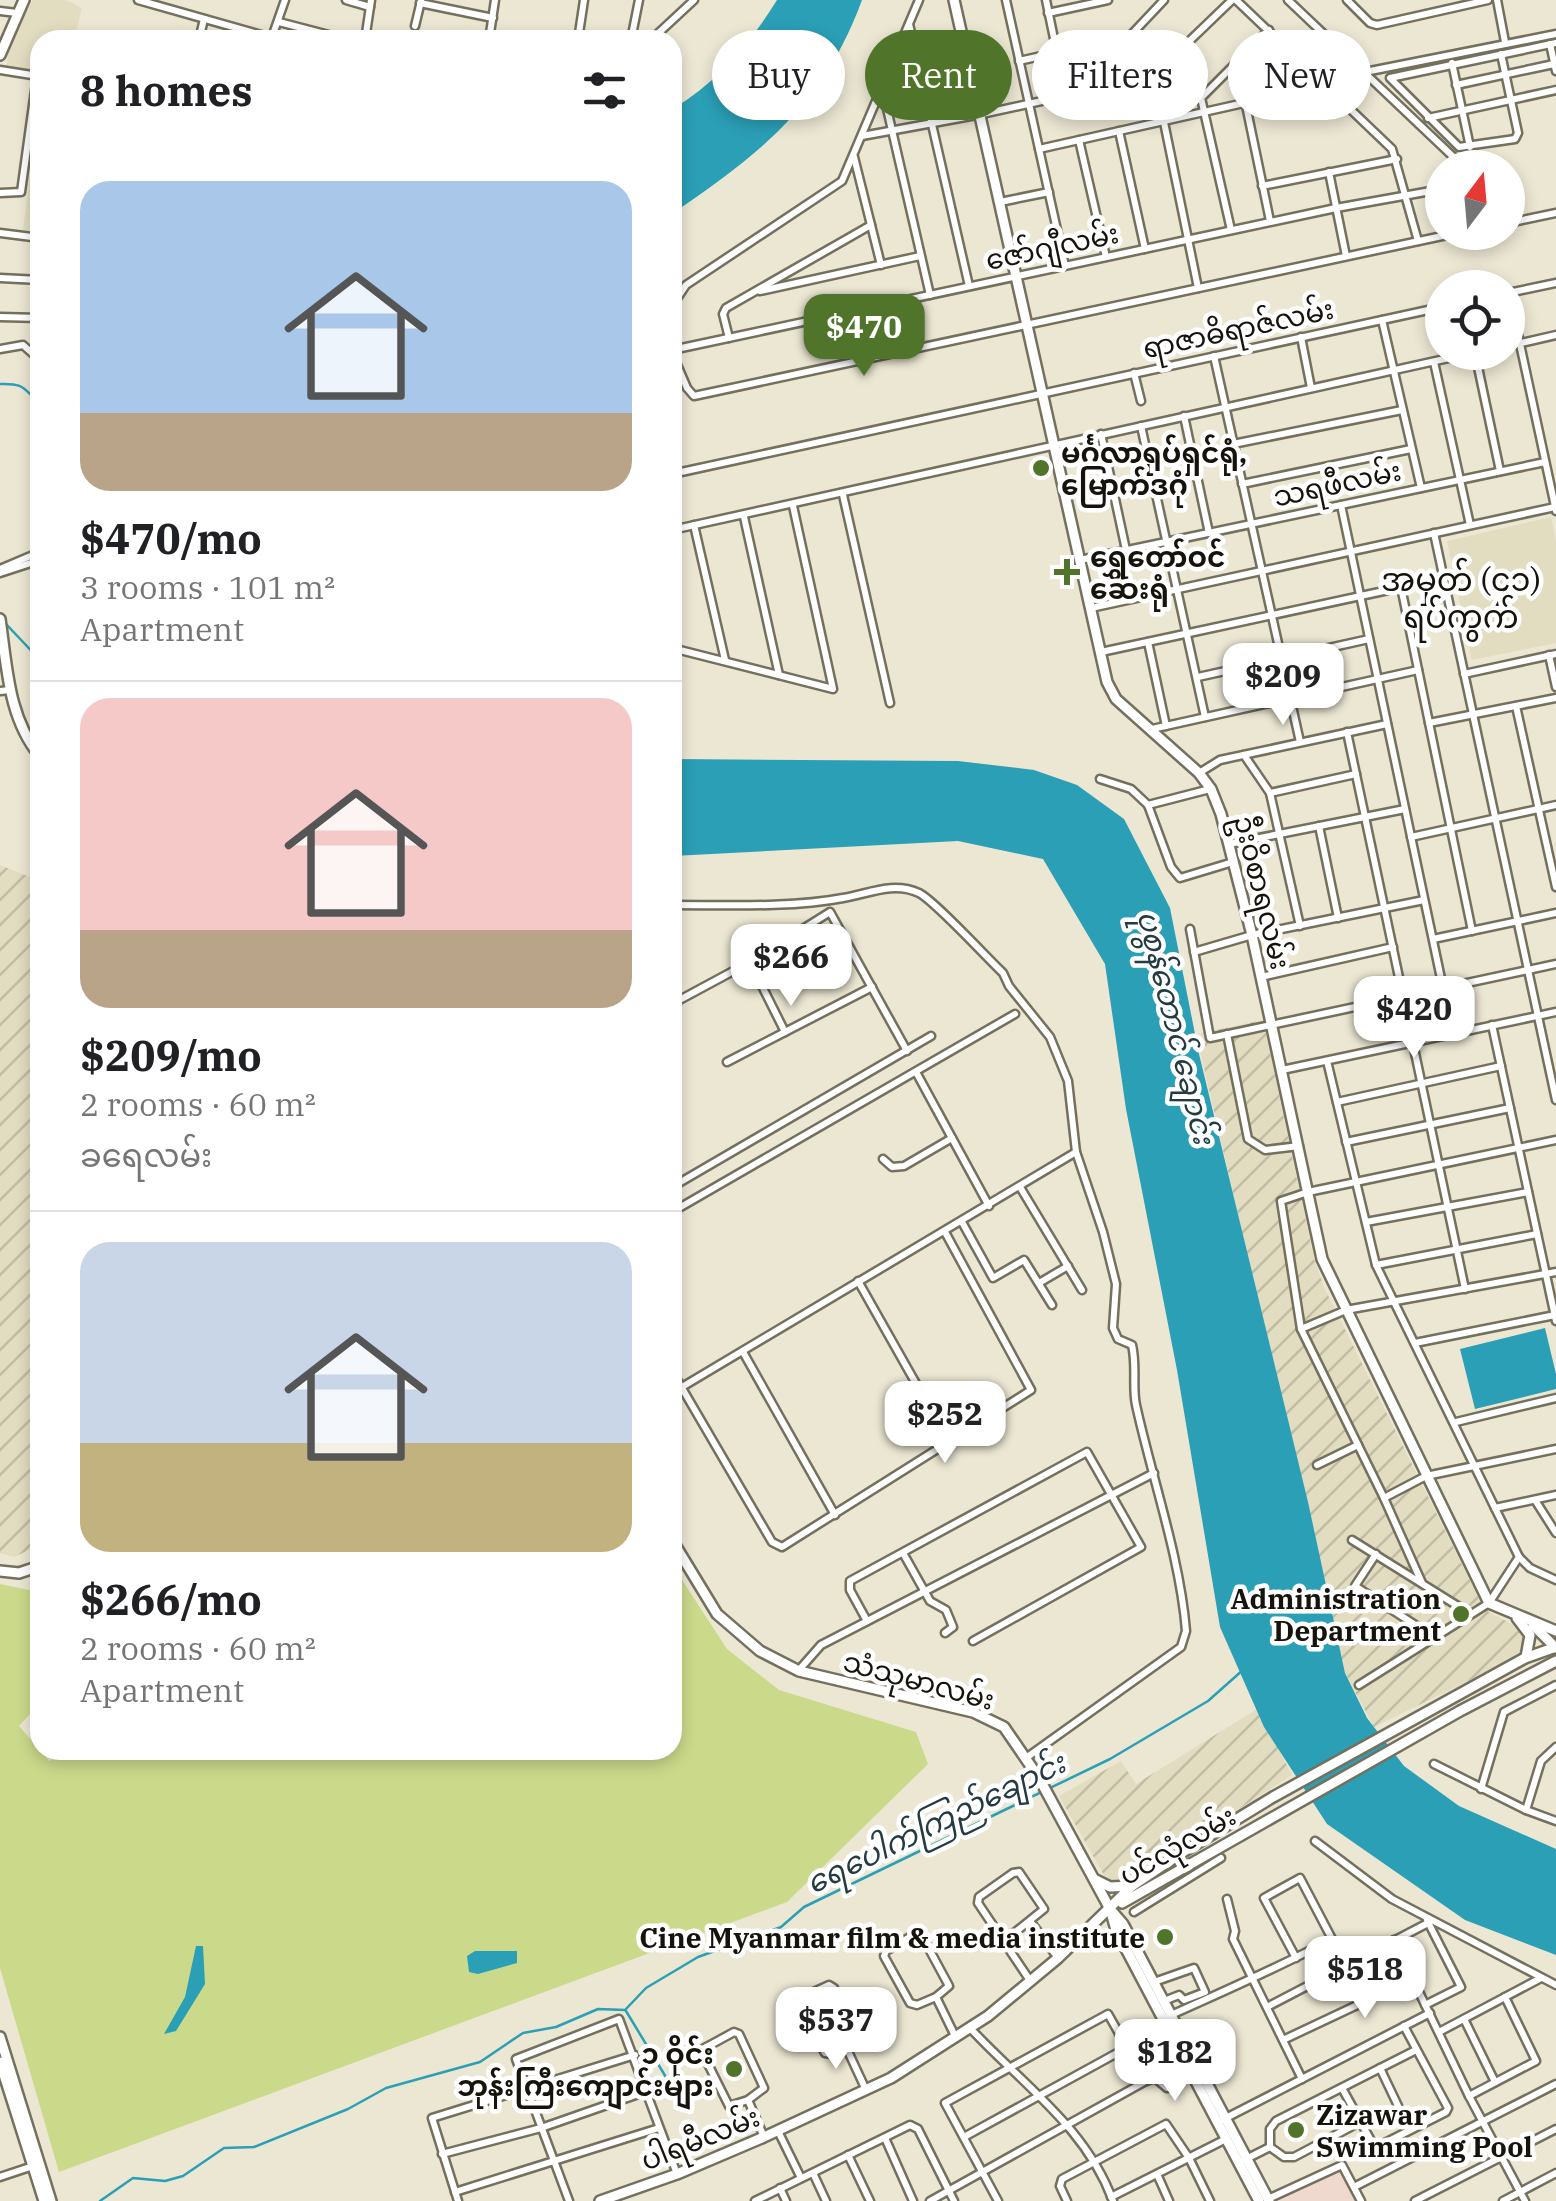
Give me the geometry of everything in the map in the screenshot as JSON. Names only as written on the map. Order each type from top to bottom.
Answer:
[{"type":"main road","points":[[0,54],[24,0]]},
{"type":"main road","name":"ဦးဝိစာရလမ်း","points":[[954,0],[961,30]]},
{"type":"main road","name":"ဦးဝိစာရလမ်း","points":[[983,120],[1107,682],[1116,699],[1212,789],[1252,935],[1322,1259],[1489,1603]]},
{"type":"main road","points":[[0,622],[5,690],[30,741]]},
{"type":"main road","name":"သံသုမာလမ်း","points":[[682,1556],[717,1614],[760,1651],[799,1671],[973,1712],[1004,1726],[1040,1778],[1265,2200]]},
{"type":"main road","points":[[0,1571],[19,1573],[30,1569]]},
{"type":"main road","points":[[1489,1603],[1556,1631]]},
{"type":"main road","points":[[1515,1616],[1530,1635],[1525,1658]]},
{"type":"main road","points":[[1527,1620],[1556,1647]]},
{"type":"main road","points":[[1525,1658],[1556,1647]]},
{"type":"main road","points":[[1460,1711],[1489,1690],[1552,1657],[1556,1647]]},
{"type":"main road","name":"ပင်လုံလမ်း","points":[[1110,1909],[1273,1797],[1525,1658]]},
{"type":"main road","points":[[1460,1711],[1556,1661]]},
{"type":"main road","name":"ပင်လုံလမ်း","points":[[1135,1890],[1156,1882],[1460,1711]]},
{"type":"main road","points":[[1090,1929],[1120,1927],[1135,1890],[1110,1887],[1094,1879]]},
{"type":"main road","points":[[1090,1929],[1099,1911],[1094,1879]]},
{"type":"main road","name":"ပါရမီလမ်း","points":[[600,2201],[764,2138],[866,2090],[956,2039],[1031,1982],[1110,1909]]},
{"type":"main road","name":"သံသုမာလမ်း","points":[[1120,1927],[1154,1982],[1167,2016]]},
{"type":"main road","points":[[0,2037],[47,2201]]},
{"type":"main road","name":"သံသုမာလမ်း","points":[[1189,2058],[1192,2075],[1222,2120]]},
{"type":"main road","points":[[0,2062],[47,2201]]},
{"type":"street","points":[[138,0],[241,30]]},
{"type":"street","points":[[172,10],[175,0]]},
{"type":"street","points":[[346,0],[370,3],[366,30]]},
{"type":"street","points":[[491,30],[495,0]]},
{"type":"street","points":[[580,30],[584,0]]},
{"type":"street","points":[[634,30],[639,0]]},
{"type":"street","points":[[661,30],[694,0]]},
{"type":"street","points":[[906,30],[919,0]]},
{"type":"street","points":[[1006,0],[1065,266]]},
{"type":"street","points":[[1046,0],[1052,30]]},
{"type":"street","points":[[1048,13],[1108,0]]},
{"type":"street","points":[[1136,30],[1164,0]]},
{"type":"street","points":[[1202,30],[1234,0],[1268,30]]},
{"type":"street","points":[[1288,0],[1320,30]]},
{"type":"street","points":[[1348,0],[1373,25],[1455,3],[1488,0]]},
{"type":"street","points":[[1497,0],[1505,42]]},
{"type":"street","points":[[276,30],[282,1]]},
{"type":"street","points":[[415,26],[420,1],[493,18]]},
{"type":"street","points":[[0,11],[17,13]]},
{"type":"street","points":[[201,30],[204,19]]},
{"type":"street","points":[[279,22],[310,30]]},
{"type":"street","points":[[909,23],[969,286]]},
{"type":"street","points":[[1371,71],[1556,34]]},
{"type":"street","points":[[1456,85],[1506,76],[1555,68],[1553,44],[1502,54],[1452,64],[1390,78],[1426,118],[1460,147],[1518,137],[1512,100],[1506,76],[1502,54]]},
{"type":"street","points":[[1020,61],[1032,58]]},
{"type":"street","points":[[1452,64],[1470,148]]},
{"type":"street","points":[[1208,89],[1228,69]]},
{"type":"street","points":[[0,70],[30,75]]},
{"type":"street","points":[[1371,79],[1446,150]]},
{"type":"street","points":[[1426,118],[1556,90]]},
{"type":"street","points":[[1012,108],[1032,103]]},
{"type":"street","points":[[682,291],[833,190],[842,181],[868,120]]},
{"type":"street","points":[[889,120],[930,295]]},
{"type":"street","points":[[862,136],[949,120]]},
{"type":"street","points":[[1039,149],[1168,120]]},
{"type":"street","points":[[1204,120],[1231,230]]},
{"type":"street","points":[[1248,120],[1270,222]]},
{"type":"street","points":[[1362,120],[1397,159],[1418,241]]},
{"type":"street","points":[[1164,121],[1198,288]]},
{"type":"street","points":[[1119,131],[1145,248]]},
{"type":"street","points":[[0,193],[22,192],[30,134]]},
{"type":"street","points":[[1080,140],[1106,257]]},
{"type":"street","points":[[854,156],[880,265]]},
{"type":"street","points":[[1262,186],[1397,159]]},
{"type":"street","points":[[1329,172],[1346,256]]},
{"type":"street","name":"ဇော်ဂျီလမ်း","points":[[682,350],[1425,191]]},
{"type":"street","points":[[1000,202],[1049,192]]},
{"type":"street","points":[[1525,219],[1556,214]]},
{"type":"street","points":[[729,338],[724,311],[871,226]]},
{"type":"street","points":[[0,233],[30,237]]},
{"type":"street","points":[[682,376],[694,396],[1028,331],[1198,288],[1425,240]]},
{"type":"street","points":[[754,292],[920,256]]},
{"type":"street","points":[[0,278],[30,280]]},
{"type":"street","points":[[1525,290],[1556,284]]},
{"type":"street","name":"ရာဇာဓိရာဇ်လမ်း","points":[[682,472],[1425,311]]},
{"type":"street","points":[[852,312],[864,361]]},
{"type":"street","points":[[0,317],[30,318]]},
{"type":"street","points":[[1382,320],[1421,488]]},
{"type":"street","points":[[1525,342],[1556,335]]},
{"type":"street","points":[[1300,337],[1311,388]]},
{"type":"street","points":[[0,349],[22,345],[30,352]]},
{"type":"street","points":[[1214,356],[1300,742]]},
{"type":"street","points":[[682,528],[1425,364]]},
{"type":"street","points":[[1091,608],[1556,509],[1525,367]]},
{"type":"street","points":[[1436,370],[1470,525]]},
{"type":"street","points":[[1479,370],[1500,472]]},
{"type":"street","points":[[1134,373],[1142,401]]},
{"type":"street","points":[[1233,444],[1402,410]]},
{"type":"street","points":[[1184,416],[1209,533]]},
{"type":"street","points":[[1141,426],[1205,717]]},
{"type":"street","points":[[1101,434],[1126,551]]},
{"type":"street","points":[[1242,484],[1411,449]]},
{"type":"street","name":"သရဖီလမ်း","points":[[1080,560],[1545,462]]},
{"type":"street","points":[[843,495],[890,703]]},
{"type":"street","points":[[1341,505],[1443,988]]},
{"type":"street","points":[[682,650],[833,689],[793,506]]},
{"type":"street","points":[[744,517],[779,675]]},
{"type":"street","points":[[694,526],[725,660]]},
{"type":"street","points":[[1434,533],[1556,1100]]},
{"type":"street","points":[[0,571],[30,560]]},
{"type":"street","points":[[1100,652],[1444,578]]},
{"type":"street","points":[[1401,587],[1472,931]]},
{"type":"street","points":[[1198,677],[1369,638]]},
{"type":"street","points":[[1148,642],[1166,726]]},
{"type":"street","points":[[1464,674],[1553,655],[1556,687]]},
{"type":"street","points":[[1150,730],[1418,670]]},
{"type":"street","points":[[1429,724],[1556,698]]},
{"type":"street","points":[[1516,706],[1556,887]]},
{"type":"street","points":[[1199,773],[1220,760],[1387,724]]},
{"type":"street","points":[[1346,732],[1466,1288]]},
{"type":"street","points":[[1244,755],[1270,794],[1300,926]]},
{"type":"street","points":[[1270,794],[1356,774]]},
{"type":"street","points":[[1100,779],[1130,789],[1148,805],[1180,878],[1233,862]]},
{"type":"street","points":[[1148,805],[1212,789]]},
{"type":"street","points":[[1411,837],[1556,805]]},
{"type":"street","points":[[1229,844],[1405,809]]},
{"type":"street","points":[[1320,826],[1338,918]]},
{"type":"street","points":[[682,905],[844,898],[894,888],[920,894],[1003,973],[1050,1036],[1068,1081],[1076,1152],[1116,1284],[1113,1328],[1118,1339],[1132,1344],[1137,1369],[1134,1400],[1154,1473],[1186,1630],[1181,1647],[1026,1758]]},
{"type":"street","points":[[1194,952],[1252,935],[1424,900]]},
{"type":"street","points":[[682,999],[830,912],[906,1051]]},
{"type":"street","points":[[1433,939],[1556,913]]},
{"type":"street","points":[[1190,928],[1210,1038],[1556,964]]},
{"type":"street","points":[[1261,976],[1393,947]]},
{"type":"street","points":[[750,962],[785,1032]]},
{"type":"street","points":[[728,1062],[872,987]]},
{"type":"street","points":[[1282,1070],[1556,1012]]},
{"type":"street","points":[[682,1206],[1015,1014]]},
{"type":"street","points":[[1415,1344],[1555,1318],[1492,1025]]},
{"type":"street","points":[[1227,1034],[1248,1138],[1264,1150],[1299,1146]]},
{"type":"street","points":[[682,1181],[931,1036]]},
{"type":"street","points":[[1327,1061],[1376,1264],[1520,1557],[1530,1568],[1556,1580]]},
{"type":"street","points":[[1337,1102],[1501,1066]]},
{"type":"street","points":[[916,1072],[989,1206]]},
{"type":"street","points":[[1346,1142],[1510,1108]]},
{"type":"street","points":[[883,1159],[892,1167],[904,1166],[952,1138]]},
{"type":"street","points":[[1422,1583],[1301,1329],[1281,1204],[1283,1199],[1308,1192],[1556,1140]]},
{"type":"street","points":[[945,1232],[1032,1390],[835,1515],[776,1547],[682,1387],[1076,1152]]},
{"type":"street","points":[[1020,1188],[1082,1290]]},
{"type":"street","points":[[1366,1222],[1528,1192]]},
{"type":"street","points":[[962,1222],[993,1278],[1024,1260],[1052,1305]]},
{"type":"street","points":[[1376,1264],[1537,1234]]},
{"type":"street","points":[[1038,1284],[1068,1266]]},
{"type":"street","points":[[1301,1329],[1346,1310],[1556,1272]]},
{"type":"street","points":[[858,1281],[949,1442]]},
{"type":"street","points":[[744,1352],[835,1515]]},
{"type":"street","points":[[1456,1422],[1556,1398]]},
{"type":"street","points":[[1317,1465],[1358,1445]]},
{"type":"street","points":[[1384,1498],[1426,1476],[1556,1449]]},
{"type":"street","points":[[867,1621],[850,1590],[850,1582],[1086,1452],[1141,1547],[973,1641]]},
{"type":"street","points":[[799,1671],[814,1650],[1154,1473]]},
{"type":"street","points":[[1495,1508],[1556,1495]]},
{"type":"street","points":[[1534,1500],[1556,1533]]},
{"type":"street","points":[[1352,1540],[1469,1613]]},
{"type":"street","points":[[903,1553],[930,1601],[946,1610],[953,1624],[945,1633]]},
{"type":"street","points":[[1376,1554],[1355,1586],[1434,1637]]},
{"type":"street","points":[[1359,1685],[1489,1603],[1520,1557]]},
{"type":"street","points":[[1481,1789],[1504,1712],[1556,1685]]},
{"type":"street","points":[[1526,1810],[1541,1761],[1556,1747]]},
{"type":"street","points":[[1434,1764],[1526,1810],[1556,1820]]},
{"type":"street","points":[[1316,1841],[1377,1888],[1556,1985]]},
{"type":"street","points":[[1134,1912],[1222,1858]]},
{"type":"street","points":[[1003,1942],[1044,1912],[1044,1906],[1022,1874],[1013,1873],[978,1900],[1003,1942],[1031,1982]]},
{"type":"street","points":[[1167,2016],[1254,1980],[1296,1958],[1332,1939],[1300,1878],[1264,1898],[1296,1958]]},
{"type":"street","points":[[1156,1882],[1158,1894]]},
{"type":"street","points":[[1227,1898],[1235,1931],[1233,1939],[1302,2079]]},
{"type":"street","points":[[1424,1914],[1461,1987],[1425,2004]]},
{"type":"street","points":[[1030,1922],[1058,1958]]},
{"type":"street","points":[[1267,2007],[1428,1923]]},
{"type":"street","points":[[915,1934],[922,1936],[949,1983],[948,1989],[936,1997],[917,2005],[910,2003],[884,1956],[886,1951],[915,1934]]},
{"type":"street","points":[[1394,1940],[1525,2201]]},
{"type":"street","points":[[1283,2040],[1370,1999],[1368,1954]]},
{"type":"street","points":[[1154,1982],[1194,1968],[1205,1992],[1184,2000],[1178,1995],[1164,2001]]},
{"type":"street","points":[[1438,2032],[1541,1978]]},
{"type":"street","points":[[823,1986],[834,1988],[857,2033],[857,2039],[846,2047],[832,2054],[825,2052],[796,2000],[823,1986]]},
{"type":"street","points":[[936,1997],[956,2039]]},
{"type":"street","points":[[1469,2096],[1536,2061],[1505,1997]]},
{"type":"street","points":[[1222,2120],[1430,2013]]},
{"type":"street","points":[[998,2201],[946,2103],[1108,2014],[1146,2080]]},
{"type":"street","points":[[1464,2019],[1496,2082]]},
{"type":"street","points":[[569,2201],[517,2058],[620,2020],[677,2174]]},
{"type":"street","points":[[1342,2088],[1375,2148],[1446,2112],[1448,2108],[1404,2026]]},
{"type":"street","points":[[970,2029],[1068,2125],[1094,2162],[1112,2199],[1230,2137]]},
{"type":"street","points":[[734,2032],[739,2034],[764,2088],[748,2100],[726,2106],[700,2050],[702,2046],[734,2032]]},
{"type":"street","points":[[846,2047],[866,2090]]},
{"type":"street","points":[[964,2136],[1128,2047]]},
{"type":"street","points":[[1270,2147],[1270,2129],[1276,2121],[1416,2050]]},
{"type":"street","points":[[458,2201],[432,2118],[635,2055]]},
{"type":"street","points":[[1380,2068],[1410,2130]]},
{"type":"street","points":[[930,2201],[1146,2080],[1155,2078],[1167,2088],[1192,2075]]},
{"type":"street","points":[[1354,2187],[1556,2084]]},
{"type":"street","points":[[442,2154],[541,2128],[647,2091]]},
{"type":"street","points":[[748,2100],[764,2138]]},
{"type":"street","points":[[1270,2147],[1284,2157],[1294,2157],[1360,2122]]},
{"type":"street","points":[[1067,2201],[1060,2182],[1166,2124],[1189,2158],[1210,2201]]},
{"type":"street","points":[[754,2201],[915,2126],[954,2201]]},
{"type":"street","points":[[455,2192],[659,2128]]},
{"type":"street","points":[[1415,2201],[1556,2129]]},
{"type":"street","points":[[778,2130],[802,2178]]},
{"type":"street","points":[[884,2138],[913,2201]]},
{"type":"street","points":[[1242,2160],[1270,2147]]},
{"type":"street","points":[[848,2156],[870,2201]]},
{"type":"street","points":[[1265,2200],[1342,2165],[1361,2201]]},
{"type":"street","points":[[0,2177],[33,2166]]},
{"type":"street","points":[[812,2173],[826,2201]]},
{"type":"street","points":[[1157,2174],[1169,2201]]},
{"type":"street","points":[[1502,2201],[1556,2174]]},
{"type":"street","points":[[780,2188],[786,2201]]},
{"type":"shaded area","points":[[33,0],[66,0],[82,8],[76,30],[30,30],[30,71],[6,69],[9,47]]},
{"type":"shaded area","points":[[30,175],[30,231],[23,230]]},
{"type":"shaded area","points":[[1551,517],[1556,540],[1556,643],[1472,660],[1447,541]]},
{"type":"shaded area","points":[[0,865],[30,877],[30,1550],[14,1557],[0,1553]]},
{"type":"shaded area","points":[[1263,1020],[1314,1259],[1324,1287],[1481,1603],[1489,1612],[1523,1630],[1526,1639],[1521,1655],[1374,1727],[1345,1673],[1196,1034]]},
{"type":"shaded area","points":[[1257,1709],[1292,1775],[1122,1884],[1113,1885],[1059,1796],[1121,1761],[1136,1784]]},
{"type":"shaded area","points":[[1339,2169],[1355,2201],[1276,2201]]},
{"type":"green space","points":[[682,1580],[727,1649],[779,1690],[916,1732],[928,1764],[787,1902],[59,2172],[0,1968],[0,1584],[30,1590],[30,1714],[19,1726],[30,1739],[30,1760],[682,1760]]},
{"type":"water","points":[[777,0],[862,0],[845,41],[845,30],[757,30]]},
{"type":"water","points":[[712,79],[712,120],[789,120],[734,169],[682,207],[682,103]]},
{"type":"water","name":"ပုစွန်တောင် ချောင်း","points":[[682,759],[958,761],[1034,770],[1077,785],[1124,819],[1170,908],[1199,1054],[1308,1502],[1345,1673],[1367,1718],[1404,1766],[1459,1806],[1556,1849],[1556,1955],[1465,1920],[1327,1824],[1264,1727],[1220,1627],[1177,1370],[1126,1109],[1105,964],[1043,859],[958,841],[682,856]]},
{"type":"water","points":[[1545,1328],[1556,1389],[1475,1409],[1460,1349]]},
{"type":"water","points":[[196,1946],[203,1946],[205,1984],[176,2031],[164,2034],[185,1997]]},
{"type":"water","points":[[1380,1949],[1391,1953],[1402,1969],[1399,1984],[1388,1987],[1375,1980],[1370,1965],[1373,1953]]},
{"type":"water","points":[[475,1951],[517,1951],[517,1963],[478,1974],[469,1972],[467,1956]]},
{"type":"waterway","points":[[0,384],[19,386],[30,394]]},
{"type":"waterway","points":[[6,624],[30,649]]},
{"type":"waterway","name":"ရေပေါက်ကြည်ချောင်း","points":[[100,2201],[133,2178],[165,2181],[183,2176],[224,2148],[254,2147],[348,2109],[386,2088],[480,2062],[523,2033],[556,2027],[598,2009],[625,2010],[646,1988],[698,1957],[781,1927],[804,1907],[1110,1759],[1208,1701],[1244,1669]]},
{"type":"waterway","points":[[626,2011],[687,2112]]},
{"type":"place","name":"မင်္ဂလာရုပ်ရှင်ရုံ, မြောက်ဒဂုံ","points":[[1041,468]]},
{"type":"place","name":"ရွှေတော်ဝင် ဆေးရုံ","points":[[1067,572]]},
{"type":"place","name":"Administration Department","points":[[1461,1614]]},
{"type":"place","name":"Cine Myanmar film & media institute","points":[[1165,1937]]},
{"type":"place","name":"၁ ဝိုင်း ဘုန်းကြီးကျောင်းများ","points":[[734,2069]]},
{"type":"place","name":"Zizawar Swimming Pool","points":[[1296,2130]]},
{"type":"district","name":"အမှတ် (၄၁) ရပ်ကွက်","points":[[1461,598]]}]
